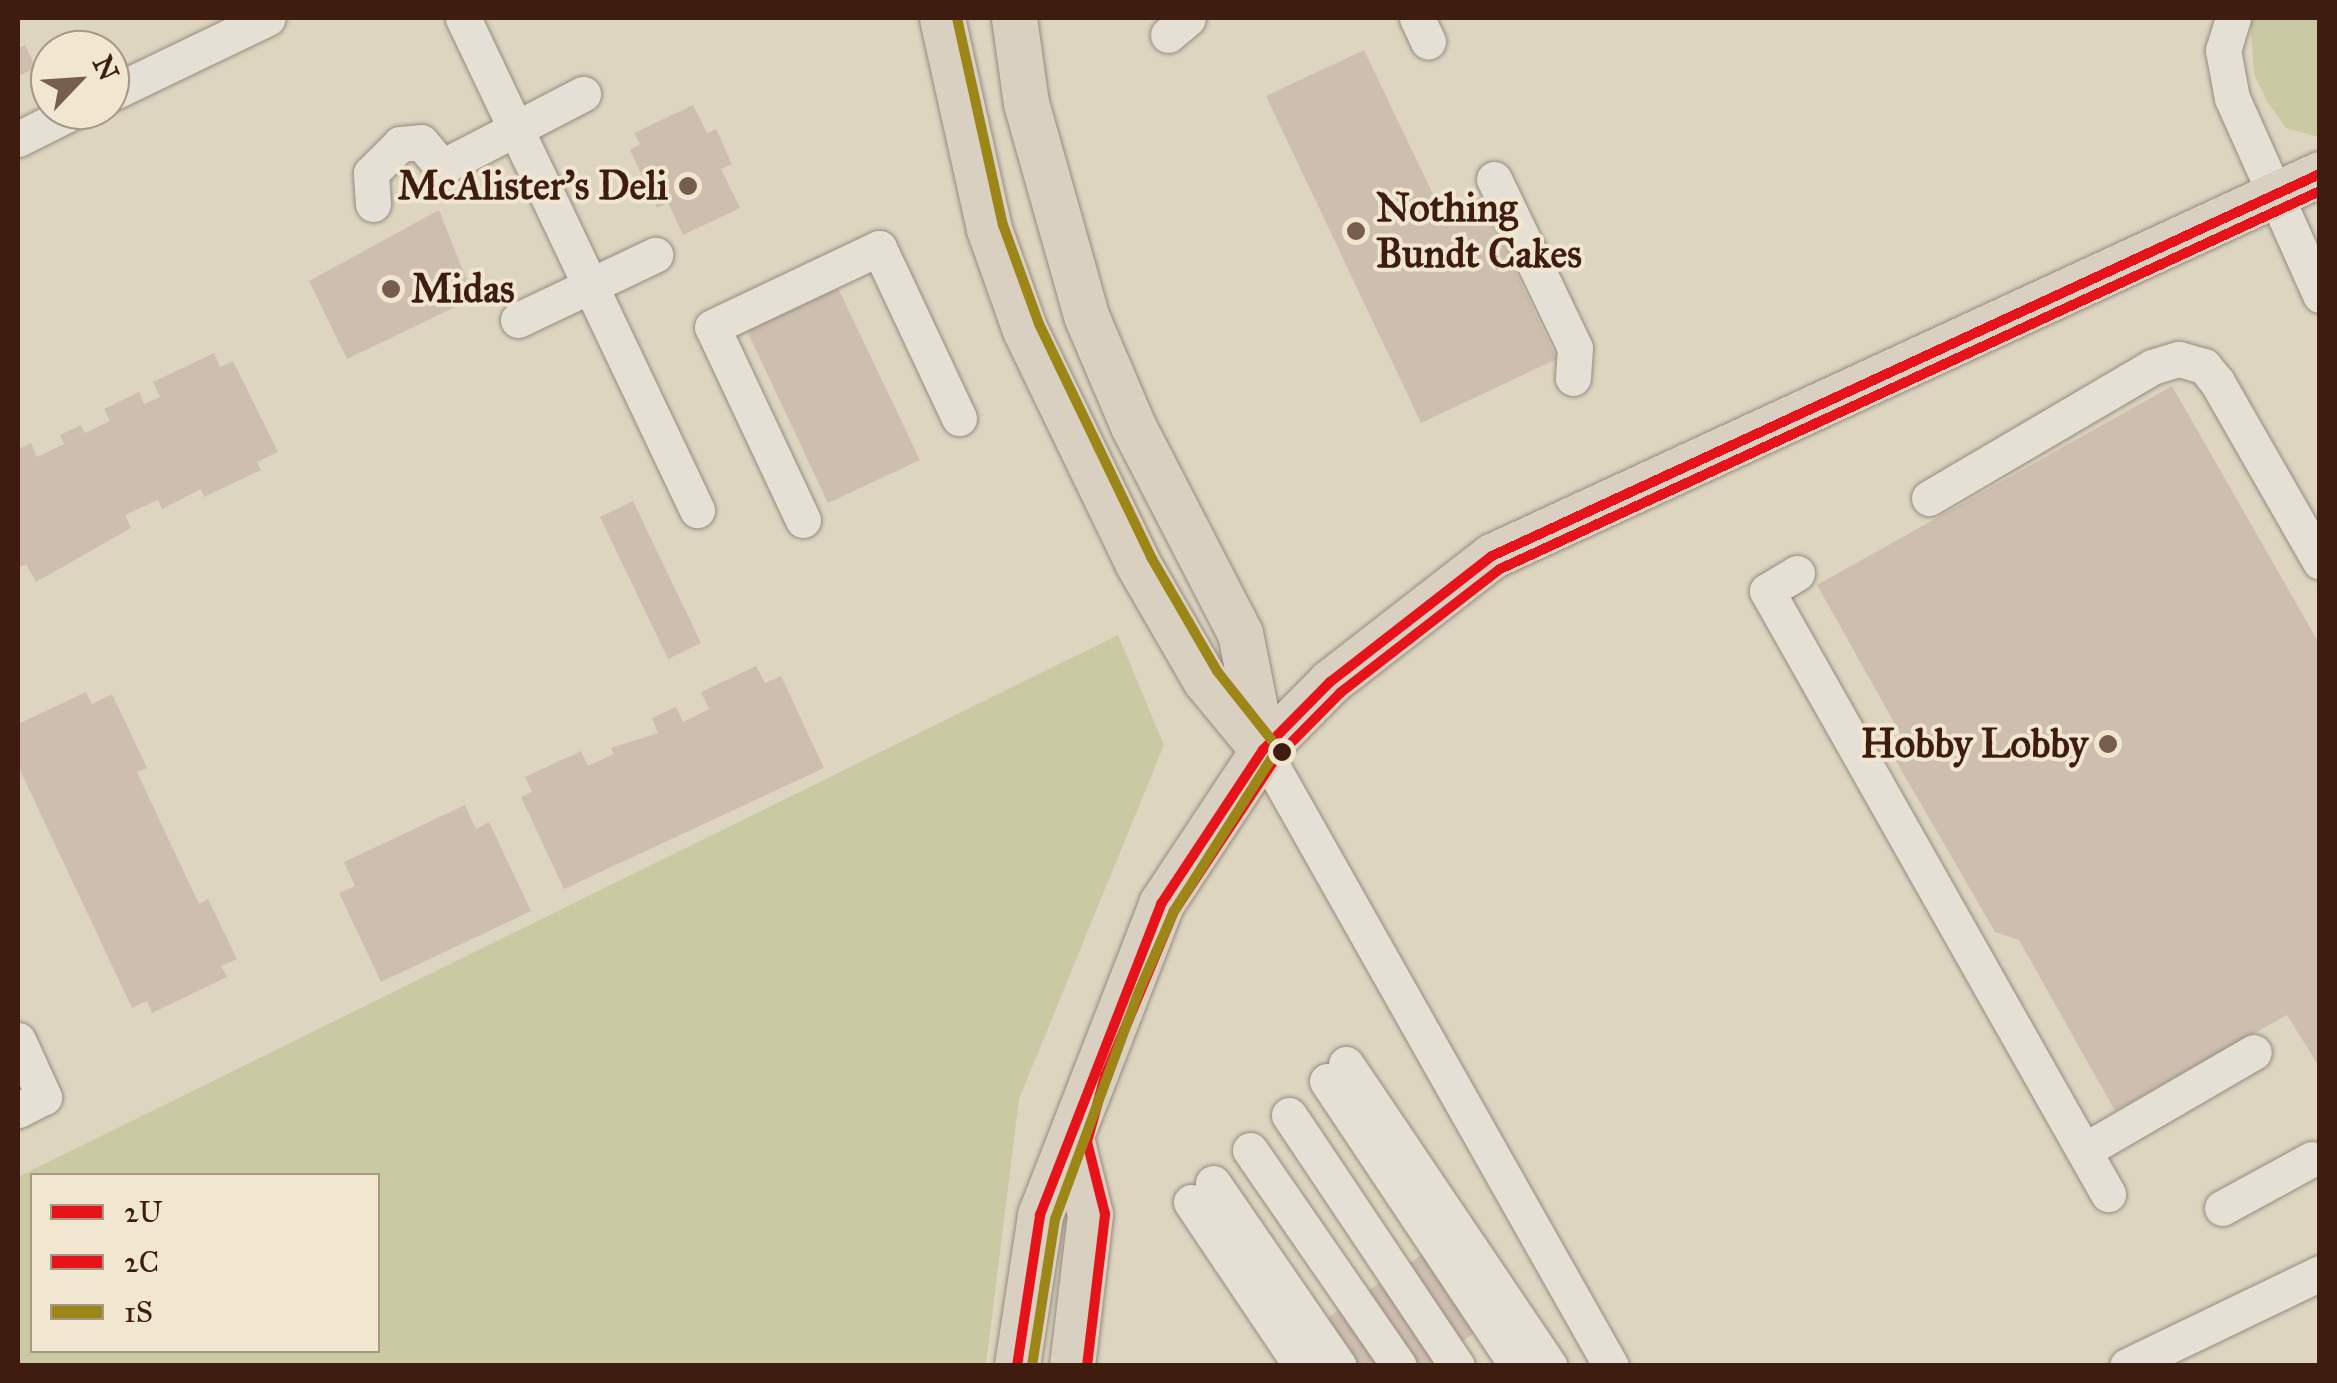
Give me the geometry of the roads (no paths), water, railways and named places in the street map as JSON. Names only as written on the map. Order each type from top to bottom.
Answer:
[{"type":"main road","points":[[942,18],[989,229],[1025,330],[1138,564],[1205,680],[1264,750]]},
{"type":"main road","points":[[1014,18],[1026,103],[1077,287],[1133,426],[1240,633],[1264,750]]},
{"type":"main road","points":[[1017,1366],[1040,1214],[1072,1142],[1091,1071],[1161,904],[1264,750],[1385,634],[1492,556],[2320,174]]},
{"type":"main road","points":[[1072,1142],[1090,1214],[1072,1366]]},
{"type":"street","points":[[130,84],[268,18]]},
{"type":"street","points":[[463,18],[697,510]]},
{"type":"street","points":[[2233,18],[2223,50],[2226,78],[2320,295]]},
{"type":"street","points":[[373,204],[371,173],[400,144],[430,147],[442,167],[582,94]]},
{"type":"street","points":[[1494,179],[1575,348],[1572,378]]},
{"type":"street","points":[[803,520],[712,327],[879,248],[959,418]]},
{"type":"street","points":[[518,320],[656,254]]},
{"type":"street","points":[[1929,498],[2152,367],[2179,359],[2204,366],[2217,382],[2320,562]]},
{"type":"street","points":[[1797,573],[1767,592],[2108,1194]]},
{"type":"street","points":[[1264,750],[1612,1366]]},
{"type":"street","points":[[18,1040],[44,1097],[18,1110]]},
{"type":"street","points":[[2085,1150],[2254,1052]]},
{"type":"street","points":[[1517,1366],[1337,1073],[1550,1366]]},
{"type":"street","points":[[1288,1116],[1457,1366]]},
{"type":"street","points":[[2222,1208],[2312,1147]]},
{"type":"street","points":[[1250,1150],[1398,1366]]},
{"type":"street","points":[[1302,1366],[1202,1192],[1340,1366]]},
{"type":"street","points":[[2127,1366],[2320,1273]]},
{"type":"place","name":"McAlister's Deli","points":[[688,186]]},
{"type":"place","name":"Nothing Bundt Cakes","points":[[1356,231]]},
{"type":"place","name":"Midas","points":[[391,289]]},
{"type":"place","name":"Hobby Lobby","points":[[2108,744]]}]
